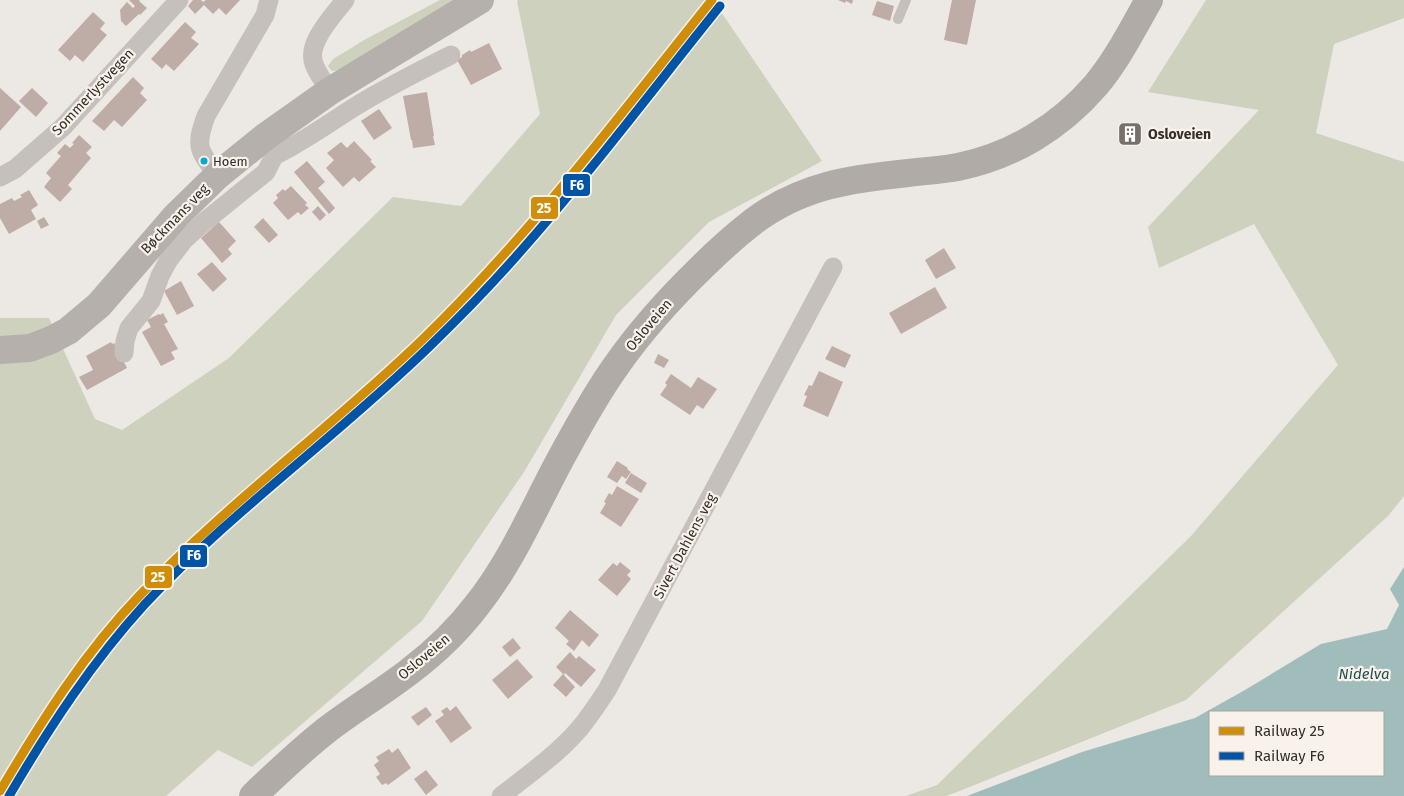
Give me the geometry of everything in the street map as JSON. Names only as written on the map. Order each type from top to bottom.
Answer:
[{"type":"highway","name":"Osloveien","points":[[252,796],[295,756],[328,729],[411,671],[441,646],[464,621],[491,586],[516,545],[597,394],[616,366],[672,298],[729,241],[776,206],[812,190],[865,177],[956,168],[989,159],[1020,146],[1048,129],[1074,108],[1097,83],[1117,56],[1149,0]]},
{"type":"main road","name":"Bøckmans veg","points":[[0,350],[30,348],[68,331],[99,305],[176,216],[218,175],[270,147],[330,90],[480,0]]},
{"type":"street","name":"Sommerlystvegen","points":[[0,177],[15,169],[63,127],[179,0]]},
{"type":"street","points":[[218,175],[202,154],[199,143],[200,132],[206,116],[265,15],[269,0]]},
{"type":"street","points":[[330,90],[314,65],[312,51],[318,36],[345,0]]},
{"type":"street","points":[[124,353],[125,341],[130,328],[151,302],[160,276],[168,261],[184,240],[266,172],[270,147],[292,147],[358,105],[411,75],[452,55]]},
{"type":"street","name":"Sivert Dahlens veg","points":[[500,796],[565,744],[581,728],[607,690],[833,267]]},
{"type":"lane","points":[[898,19],[906,0]]},
{"type":"green space","points":[[440,0],[459,0],[341,70],[332,71],[328,66],[333,59],[366,39]]},
{"type":"green space","points":[[713,0],[822,161],[709,222],[616,315],[524,472],[422,621],[252,767],[218,750],[166,796],[0,796],[0,318],[49,318],[95,419],[122,430],[229,358],[393,197],[461,206],[540,114],[517,1]]},
{"type":"green space","points":[[1206,0],[1404,0],[1404,18],[1334,44],[1316,133],[1404,162],[1404,496],[1388,516],[1186,700],[946,796],[906,796],[937,785],[1191,536],[1338,365],[1254,224],[1159,268],[1148,227],[1259,110],[1148,92]]},
{"type":"water","name":"Nidelva","points":[[1404,567],[1404,796],[967,796],[1082,752],[1195,718],[1321,644],[1387,629],[1399,605],[1390,589]]},
{"type":"building","points":[[129,0],[140,0],[147,8],[126,26],[121,21],[120,10],[127,2],[133,8],[135,6]]},
{"type":"building","points":[[193,0],[201,0],[203,2],[206,0],[240,0],[226,15],[219,8],[213,14],[204,5],[195,14],[188,6]]},
{"type":"building","points":[[838,0],[853,0],[852,4]]},
{"type":"building","points":[[952,0],[976,0],[967,45],[944,40]]},
{"type":"building","points":[[877,1],[894,6],[890,21],[872,15]]},
{"type":"building","points":[[93,12],[105,23],[100,29],[107,35],[83,62],[75,55],[70,61],[58,50]]},
{"type":"building","points":[[185,22],[196,32],[191,38],[199,44],[174,71],[166,64],[162,69],[151,59]]},
{"type":"building","points":[[489,43],[502,69],[471,85],[457,60],[470,50],[471,52]]},
{"type":"building","points":[[133,77],[144,88],[140,93],[147,100],[122,127],[114,120],[104,131],[92,121]]},
{"type":"building","points":[[0,88],[21,107],[0,131]]},
{"type":"building","points":[[32,88],[48,103],[36,117],[19,101]]},
{"type":"building","points":[[427,92],[435,145],[413,148],[403,96]]},
{"type":"building","points":[[379,109],[392,128],[374,140],[361,121]]},
{"type":"building","name":"Osloveien","points":[[1123,125],[1141,134],[1136,144],[1118,135]]},
{"type":"building","points":[[79,135],[92,147],[86,153],[91,158],[68,185],[72,189],[60,202],[44,187],[51,178],[46,173],[61,156],[57,153],[65,144],[70,148]]},
{"type":"building","points":[[354,141],[376,167],[359,182],[354,177],[343,187],[326,168],[334,160],[327,153],[341,142],[347,148]]},
{"type":"building","points":[[307,161],[325,182],[318,188],[335,208],[329,214],[294,172]]},
{"type":"building","points":[[291,186],[307,203],[305,205],[309,208],[301,215],[298,212],[288,220],[273,203],[278,198],[276,195],[283,189],[285,191]]},
{"type":"building","points":[[29,190],[38,205],[31,210],[36,219],[9,234],[0,218],[0,204],[12,198],[14,201],[22,197],[20,195]]},
{"type":"building","points":[[318,206],[326,215],[320,221],[312,212]]},
{"type":"building","points":[[44,217],[49,225],[41,229],[37,221]]},
{"type":"building","points":[[263,218],[278,235],[269,243],[254,227]]},
{"type":"building","points":[[219,222],[236,241],[228,249],[232,254],[222,263],[201,238]]},
{"type":"building","points":[[944,248],[956,268],[936,279],[925,260]]},
{"type":"building","points":[[212,262],[227,279],[213,292],[197,274]]},
{"type":"building","points":[[181,281],[194,306],[177,315],[164,291]]},
{"type":"building","points":[[935,287],[947,308],[901,334],[889,313]]},
{"type":"building","points":[[163,313],[168,322],[164,324],[178,349],[171,352],[175,359],[161,366],[142,332],[151,327],[147,320]]},
{"type":"building","points":[[111,342],[112,344],[114,343],[127,368],[87,390],[79,377],[93,370],[86,356]]},
{"type":"building","points":[[832,346],[851,355],[845,368],[825,359]]},
{"type":"building","points":[[658,354],[669,360],[664,368],[654,363]]},
{"type":"building","points":[[819,371],[843,382],[828,417],[803,406],[807,396],[804,395],[809,385],[812,386]]},
{"type":"building","points":[[671,374],[691,388],[698,377],[717,389],[703,409],[697,405],[690,415],[660,395],[667,385],[665,383]]},
{"type":"building","points":[[617,461],[631,472],[626,479],[622,476],[617,483],[607,477]]},
{"type":"building","points":[[631,473],[647,483],[641,493],[625,483]]},
{"type":"building","points":[[617,486],[639,499],[621,527],[600,513],[609,493],[612,495]]},
{"type":"building","points":[[620,562],[631,571],[627,575],[631,579],[617,596],[598,580],[613,563],[617,566]]},
{"type":"building","points":[[570,610],[599,635],[589,647],[582,640],[574,651],[566,644],[569,641],[555,628]]},
{"type":"building","points":[[513,638],[521,648],[510,657],[502,647]]},
{"type":"building","points":[[570,652],[576,659],[579,656],[596,670],[581,687],[556,667]]},
{"type":"building","points":[[517,659],[533,677],[508,699],[492,680]]},
{"type":"building","points":[[563,674],[575,687],[566,697],[553,685]]},
{"type":"building","points":[[456,706],[472,728],[451,743],[435,721],[444,715],[441,711],[447,707],[450,711]]},
{"type":"building","points":[[426,707],[432,715],[418,726],[411,717]]},
{"type":"building","points":[[398,748],[411,768],[388,785],[386,783],[382,785],[376,777],[380,774],[374,765],[379,761],[376,757],[389,749],[392,753]]},
{"type":"building","points":[[426,770],[438,785],[426,795],[414,779]]},
{"type":"rail line","name":"25","points":[[0,791],[64,689],[100,640],[120,617],[174,561],[244,497],[353,403],[423,339],[462,299],[537,217],[573,174],[712,0]]},
{"type":"rail line","name":"F6","points":[[9,796],[72,696],[107,649],[145,604],[250,504],[396,378],[477,299],[572,192],[720,6]]},
{"type":"place","name":"Osloveien","points":[[1130,134]]},
{"type":"place","name":"Hoem","points":[[204,161]]}]
